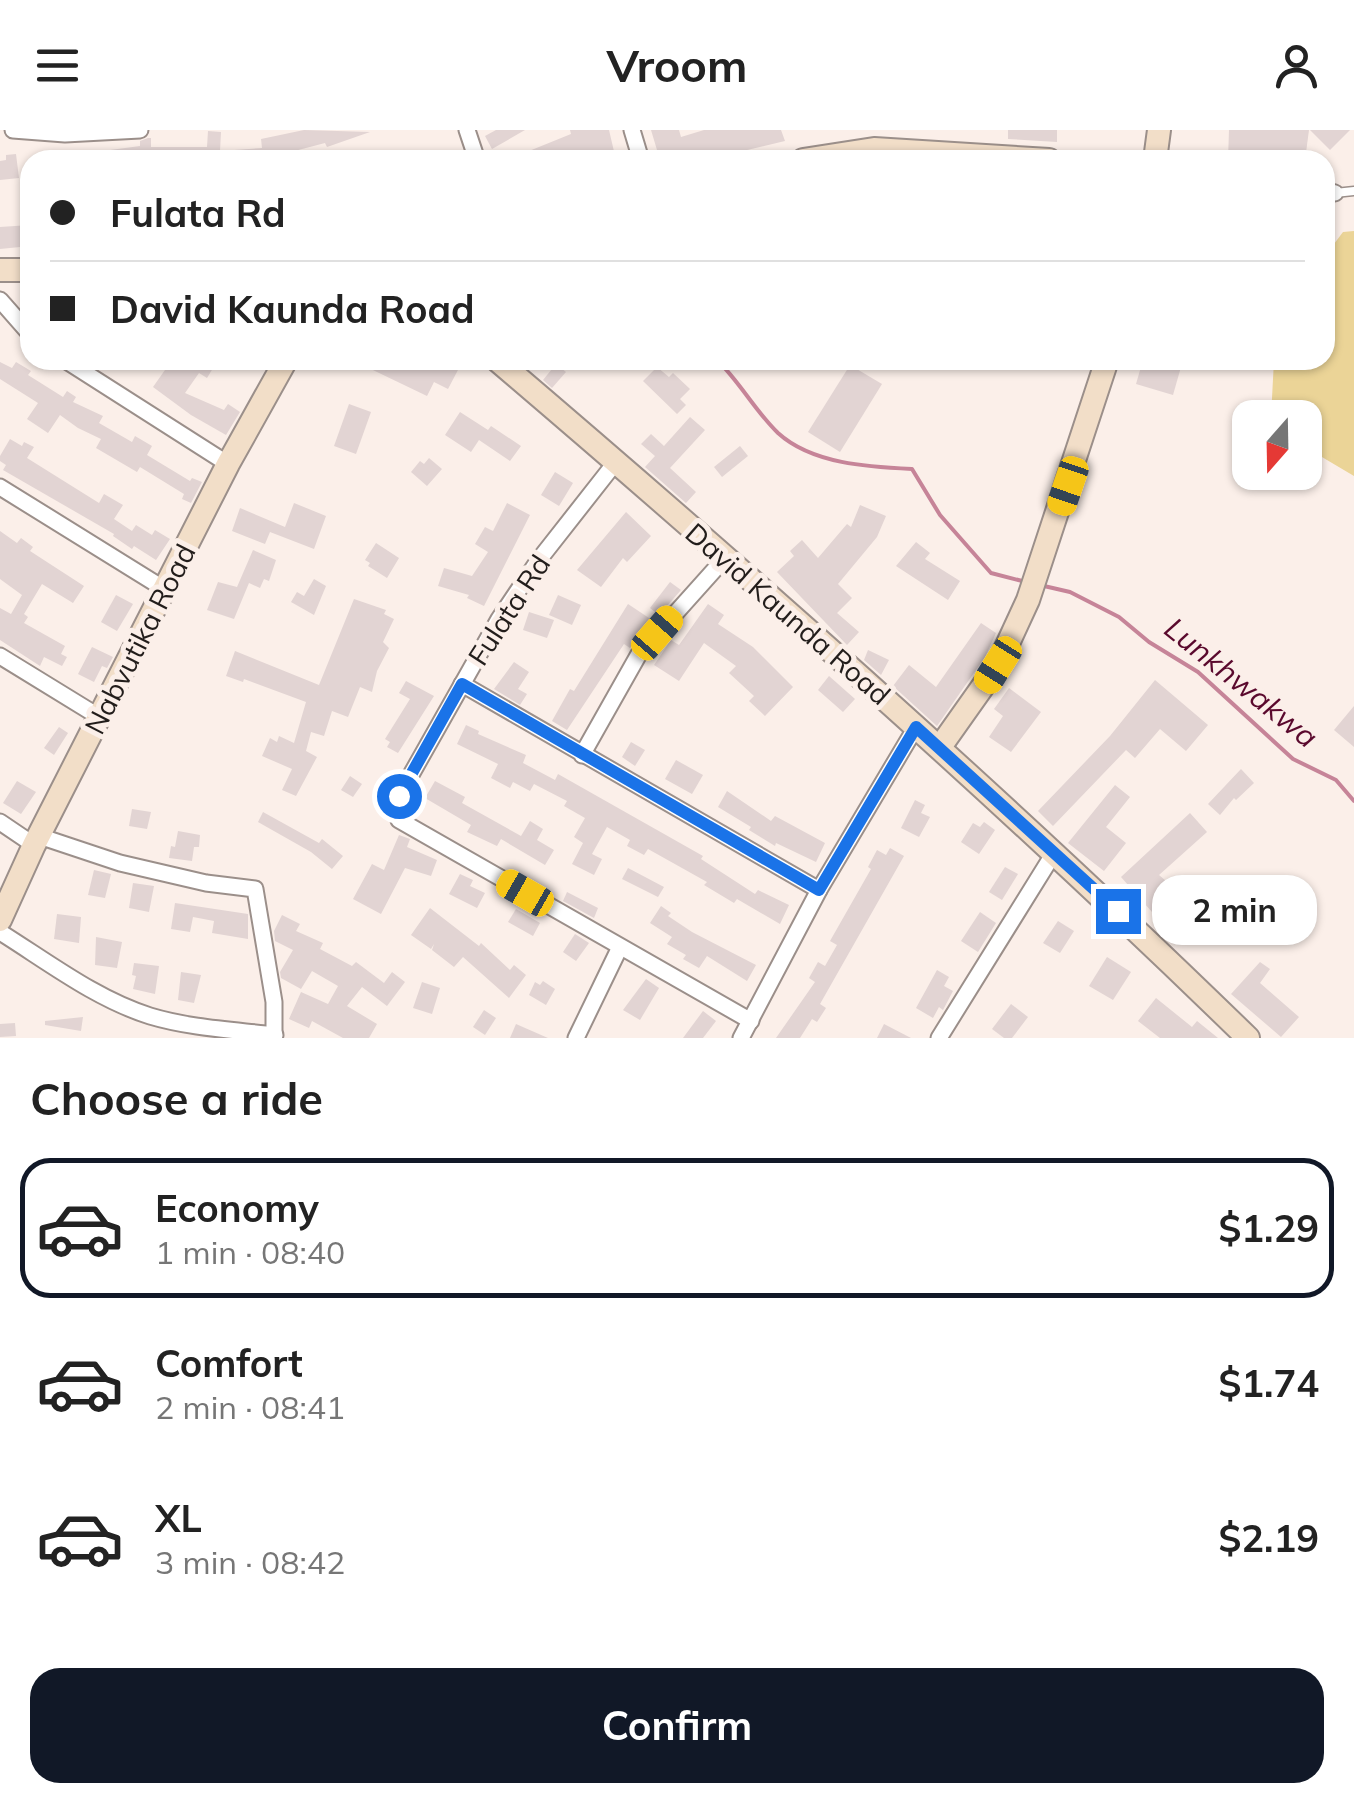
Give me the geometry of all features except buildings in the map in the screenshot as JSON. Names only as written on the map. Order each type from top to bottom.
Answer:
[{"type":"street","points":[[13,130],[65,134],[140,130]]},
{"type":"street","points":[[0,300],[20,323]]},
{"type":"street","points":[[81,370],[228,464]]},
{"type":"street","name":"Nabvutika Road","points":[[0,920],[36,840],[228,464],[280,370]]},
{"type":"street","name":"David Kaunda Road","points":[[509,370],[940,747],[1248,1038]]},
{"type":"street","points":[[940,747],[998,665],[1028,600],[1103,370]]},
{"type":"street","name":"Fulata Rd","points":[[615,463],[498,618],[399,796],[398,820],[620,948]]},
{"type":"street","points":[[0,487],[166,590]]},
{"type":"street","points":[[582,755],[639,654],[725,558]]},
{"type":"street","points":[[0,656],[101,718]]},
{"type":"street","points":[[462,684],[819,890]]},
{"type":"street","points":[[741,1038],[819,890],[916,727]]},
{"type":"street","points":[[0,822],[36,840],[120,863],[206,883],[255,889],[274,1002],[274,1036],[204,1028],[150,1016],[101,995],[0,932]]},
{"type":"street","points":[[943,1036],[1054,852]]},
{"type":"street","points":[[576,1038],[620,948],[751,1021]]},
{"type":"shaded area","points":[[1354,231],[1354,476],[1322,457],[1322,400],[1272,400],[1273,370],[1335,370],[1335,243],[1343,232]]},
{"type":"waterway","name":"Lunkhwakwa","points":[[726,370],[778,433],[807,451],[842,462],[912,469],[940,515],[991,573],[1026,582]]},
{"type":"waterway","name":"Lunkhwakwa","points":[[1044,586],[1070,592],[1119,617],[1149,642],[1198,672],[1293,759],[1336,780],[1354,801]]},
{"type":"route","points":[[399,796],[462,684],[819,890],[916,727],[1118,911]]}]
